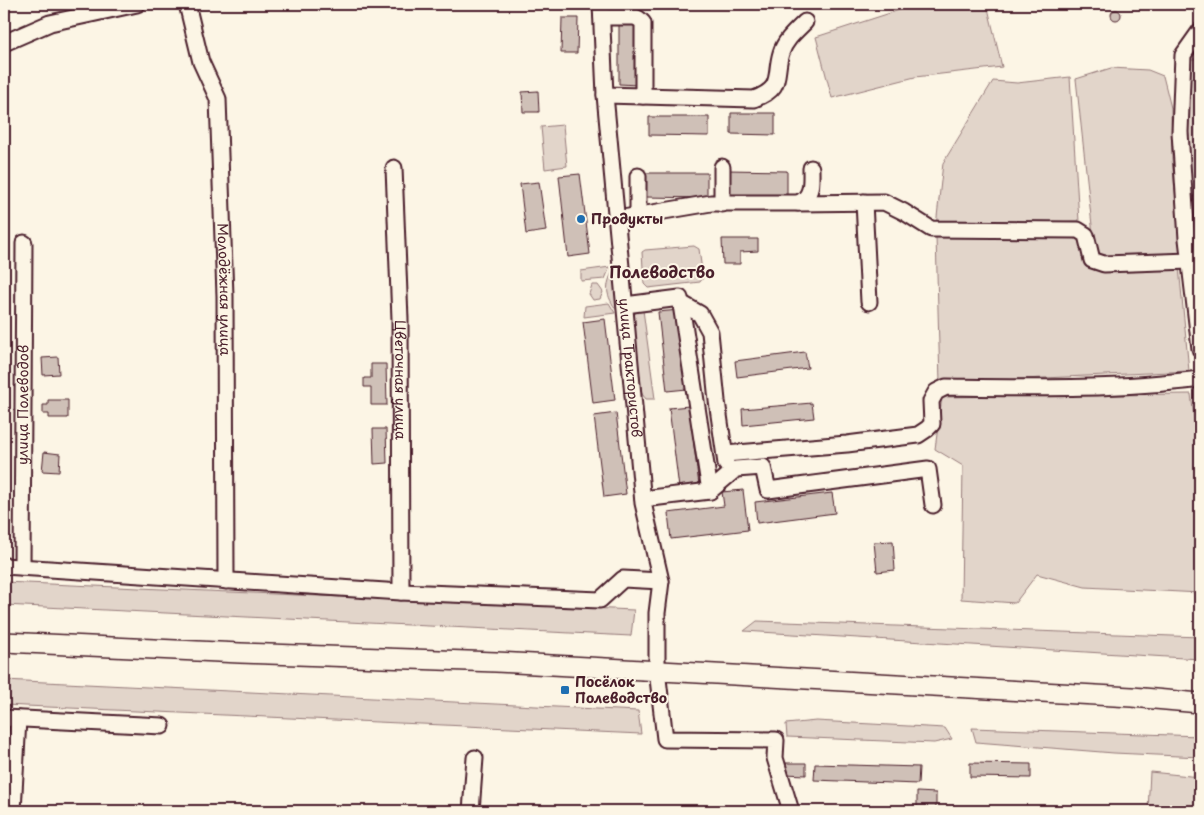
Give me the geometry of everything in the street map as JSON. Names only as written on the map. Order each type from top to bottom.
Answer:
[{"type":"main road","points":[[4,642],[496,662],[1132,697],[1200,699]]},
{"type":"main road","points":[[1132,697],[1200,703]]},
{"type":"street","points":[[4,44],[50,23],[137,4]]},
{"type":"street","name":"Молодёжная улица","points":[[187,4],[201,62],[218,99],[225,296],[226,581]]},
{"type":"street","points":[[601,10],[640,18],[643,23],[643,96]]},
{"type":"street","name":"улица Трактористов","points":[[601,10],[606,95],[643,499],[661,581],[657,614],[657,670],[665,739],[776,740],[775,758],[791,811]]},
{"type":"street","points":[[606,95],[754,99],[769,91],[778,79],[781,52],[790,36],[805,22]]},
{"type":"street","points":[[1200,31],[1183,54],[1180,132],[1190,261],[1200,349]]},
{"type":"street","points":[[722,167],[722,204]]},
{"type":"street","name":"Цветочная улица","points":[[394,168],[400,319],[401,592]]},
{"type":"street","points":[[798,202],[809,194],[811,188],[811,168]]},
{"type":"street","points":[[638,176],[638,216]]},
{"type":"street","points":[[864,202],[869,302]]},
{"type":"street","points":[[617,219],[708,203],[884,202],[931,229],[1078,230],[1086,235],[1092,260],[1104,264],[1190,261]]},
{"type":"street","name":"улица Полеводов","points":[[22,567],[24,242]]},
{"type":"street","points":[[625,305],[680,298],[710,492]]},
{"type":"street","points":[[681,303],[700,314],[710,332],[726,466],[732,473]]},
{"type":"street","points":[[725,454],[847,444],[918,434],[928,429],[932,424],[931,401],[936,392],[946,387],[1052,388],[1169,383],[1200,379]]},
{"type":"street","points":[[643,499],[710,492],[736,469],[763,467],[768,490],[928,469],[933,506]]},
{"type":"street","points":[[4,566],[401,592],[600,600],[623,579],[661,581]]},
{"type":"street","points":[[13,811],[11,719],[162,726]]},
{"type":"street","points":[[471,811],[475,758]]},
{"type":"shaded area","points":[[918,4],[987,4],[1002,67],[915,77],[832,98],[816,37]]},
{"type":"shaded area","points":[[1189,59],[1200,59],[1200,286],[1187,136]]},
{"type":"shaded area","points":[[1111,68],[1148,70],[1163,76],[1171,108],[1172,159],[1181,251],[1175,257],[1104,260],[1095,253],[1076,79]]},
{"type":"shaded area","points":[[1070,77],[1079,221],[936,226],[943,163],[993,81],[1017,83]]},
{"type":"shaded area","points":[[563,125],[567,166],[545,169],[541,127]]},
{"type":"shaded area","points":[[1078,234],[1084,264],[1106,271],[1179,267],[1189,371],[940,383],[936,236]]},
{"type":"shaded area","points":[[694,246],[699,249],[703,278],[700,282],[648,288],[644,284],[642,252],[645,250]]},
{"type":"shaded area","points":[[610,267],[605,279],[581,281],[581,271]]},
{"type":"shaded area","points":[[614,269],[617,311],[610,300],[608,291],[609,281]]},
{"type":"shaded area","points":[[592,285],[598,285],[603,292],[600,299],[593,300],[589,294]]},
{"type":"shaded area","points":[[609,303],[615,313],[584,317],[585,306]]},
{"type":"shaded area","points":[[643,310],[655,399],[646,399],[642,394],[633,317],[636,312]]},
{"type":"shaded area","points":[[1191,394],[1200,464],[1200,593],[1085,587],[1037,574],[1015,603],[961,599],[963,466],[935,449],[942,397]]},
{"type":"shaded area","points":[[4,582],[634,610],[631,636],[4,605]]},
{"type":"shaded area","points":[[757,621],[1200,637],[1200,659],[744,631]]},
{"type":"shaded area","points":[[4,680],[638,711],[641,734],[4,705]]},
{"type":"shaded area","points":[[816,721],[945,728],[952,739],[934,743],[787,737],[786,724]]},
{"type":"shaded area","points":[[972,728],[1200,736],[1200,757],[1114,753],[976,742]]},
{"type":"shaded area","points":[[1150,772],[1200,777],[1200,811],[1148,811]]},
{"type":"building","points":[[1116,10],[1121,15],[1116,20],[1111,15]]},
{"type":"building","points":[[562,18],[578,18],[577,53],[561,53]]},
{"type":"building","points":[[619,22],[638,23],[638,85],[619,84]]},
{"type":"building","points":[[538,91],[539,112],[523,112],[522,92]]},
{"type":"building","points":[[731,113],[775,113],[775,135],[731,134]]},
{"type":"building","points":[[649,117],[709,117],[709,136],[649,135]]},
{"type":"building","points":[[726,170],[787,171],[787,195],[726,195]]},
{"type":"building","points":[[645,173],[707,173],[707,198],[645,197]]},
{"type":"building","points":[[580,174],[590,254],[568,257],[559,176]]},
{"type":"building","points":[[539,182],[546,231],[526,234],[520,184]]},
{"type":"building","points":[[722,239],[758,239],[758,251],[740,252],[740,264],[723,264]]},
{"type":"building","points":[[679,310],[687,389],[667,391],[658,312]]},
{"type":"building","points":[[605,319],[615,400],[593,403],[583,322]]},
{"type":"building","points":[[805,352],[808,368],[737,377],[735,361]]},
{"type":"building","points":[[58,357],[59,374],[43,375],[42,358]]},
{"type":"building","points":[[371,364],[386,364],[387,405],[371,405],[371,387],[364,387],[364,378],[371,378]]},
{"type":"building","points":[[48,400],[68,400],[68,418],[49,418],[49,414],[43,414],[43,405],[48,405]]},
{"type":"building","points":[[812,403],[814,418],[743,425],[742,409]]},
{"type":"building","points":[[689,406],[699,485],[679,488],[669,408]]},
{"type":"building","points":[[616,413],[626,494],[604,497],[594,416]]},
{"type":"building","points":[[373,429],[386,429],[387,463],[374,464]]},
{"type":"building","points":[[44,452],[60,454],[59,472],[42,471]]},
{"type":"building","points":[[743,490],[748,530],[671,539],[668,513],[724,506],[722,492]]},
{"type":"building","points":[[832,493],[835,513],[757,523],[755,502]]},
{"type":"building","points":[[893,541],[895,570],[877,572],[874,542]]},
{"type":"building","points":[[786,763],[806,763],[806,775],[785,774]]},
{"type":"building","points":[[970,763],[1031,764],[1031,778],[970,777]]},
{"type":"building","points":[[815,764],[919,767],[918,784],[814,780]]},
{"type":"building","points":[[917,792],[936,793],[936,811],[917,811]]},
{"type":"place","name":"Продукты","points":[[581,219]]},
{"type":"place","name":"Посёлок Полеводство","points":[[565,690]]},
{"type":"district","name":"Полеводство","points":[[662,272]]}]
